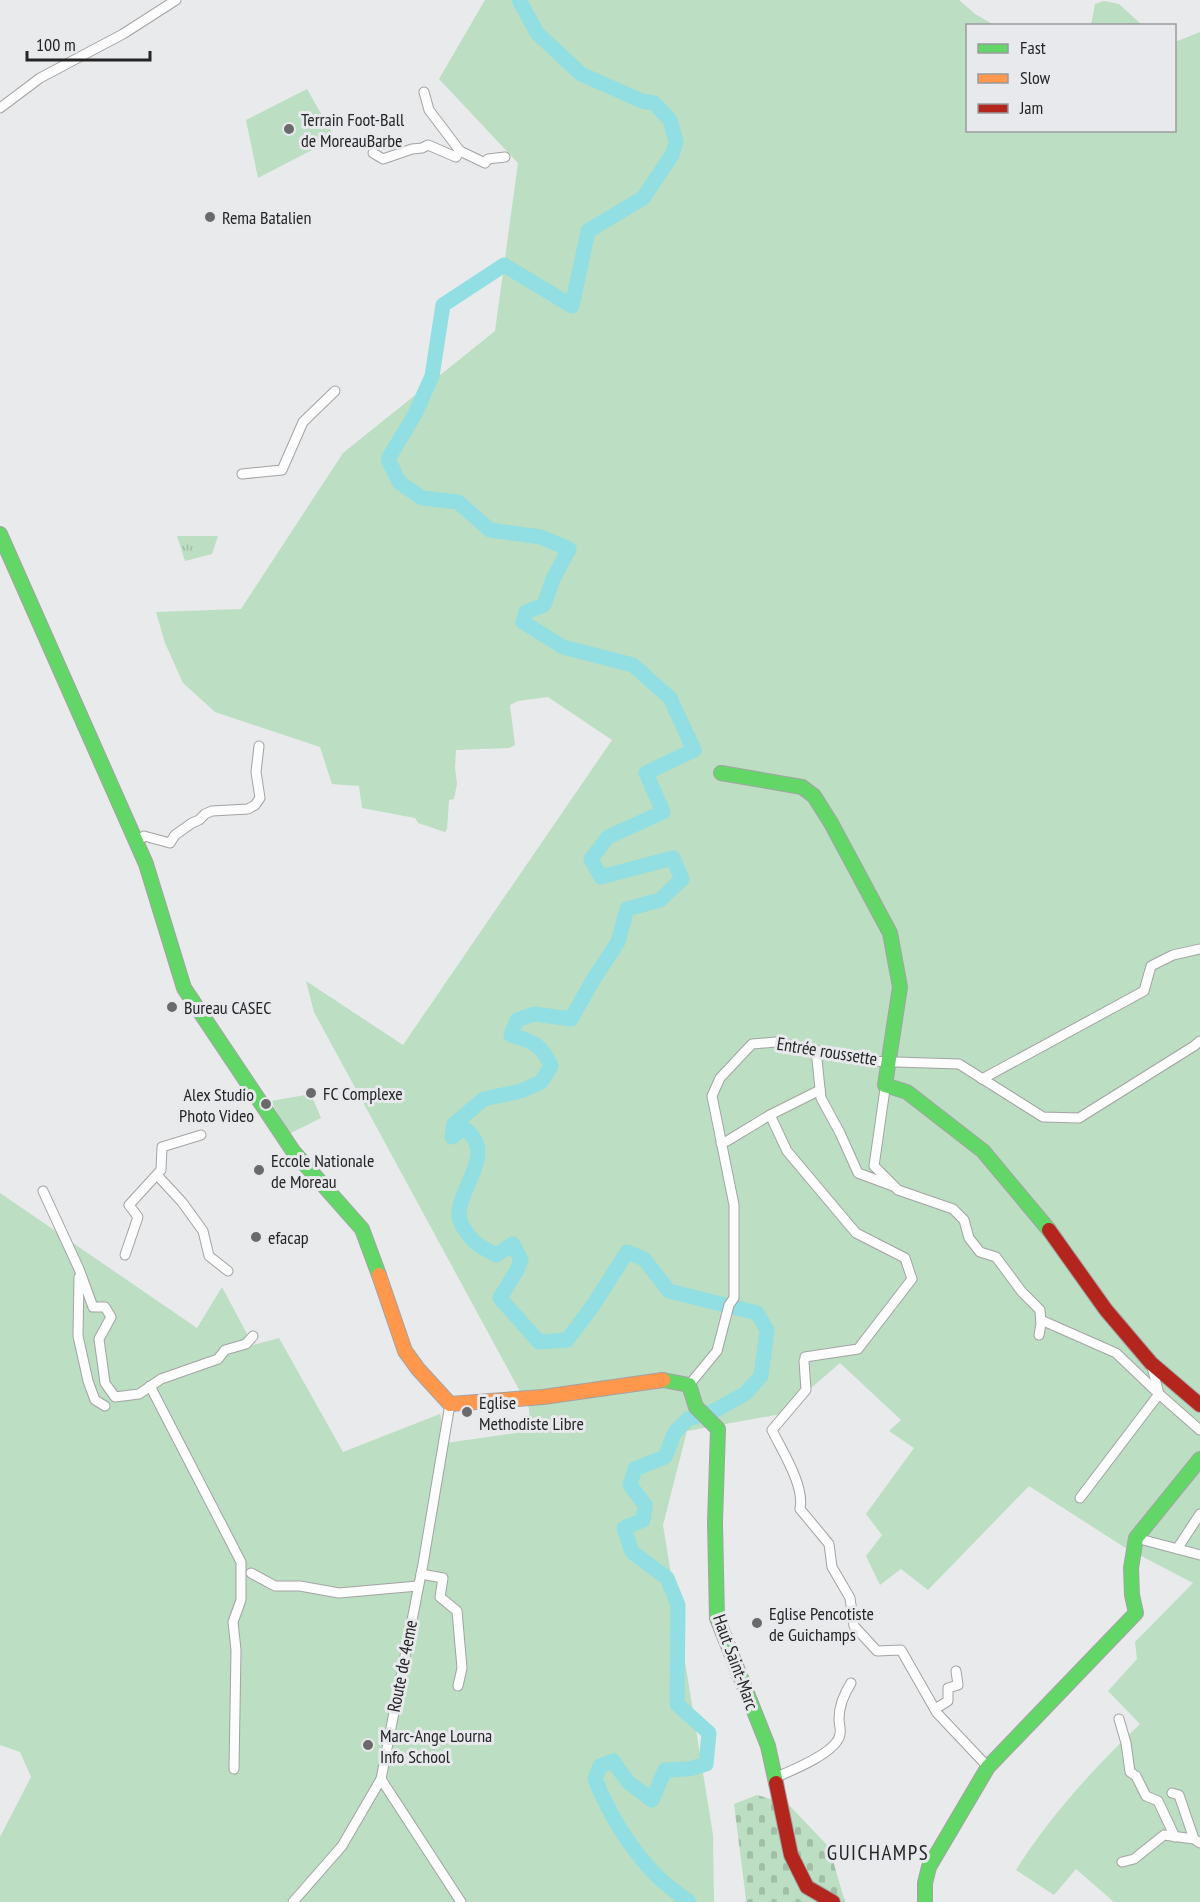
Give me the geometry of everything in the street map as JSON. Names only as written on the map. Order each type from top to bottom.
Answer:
[{"type":"street","points":[[0,108],[40,78],[123,34],[176,0]]},
{"type":"street","points":[[424,92],[429,110],[460,151],[485,163],[488,159],[505,157]]},
{"type":"street","points":[[373,153],[383,159],[428,145],[456,157],[460,151]]},
{"type":"street","points":[[242,474],[282,470],[303,422],[335,391]]},
{"type":"street","points":[[0,534],[146,864],[184,988],[292,1151],[362,1229],[388,1299],[398,1334],[405,1351],[418,1369],[450,1404],[543,1397],[661,1380],[689,1385]]},
{"type":"street","points":[[136,842],[144,836],[170,843],[187,826],[212,811],[248,809],[255,805],[260,798],[256,772],[259,746]]},
{"type":"street","points":[[721,773],[802,787],[814,796],[831,823],[890,933],[900,987],[874,1166],[898,1190],[953,1209],[964,1220],[969,1238],[980,1252],[996,1257],[1022,1292],[1040,1310],[1039,1335]]},
{"type":"street","points":[[982,1079],[1144,991],[1151,966],[1173,955],[1200,948]]},
{"type":"street","name":"Entrée roussette","points":[[689,1385],[717,1351],[729,1305],[734,1299],[734,1206],[712,1096],[720,1078],[752,1044],[776,1042],[865,1061],[889,1060],[959,1065],[1043,1117],[1079,1118],[1200,1041]]},
{"type":"street","points":[[816,1050],[821,1098],[858,1173],[895,1187]]},
{"type":"street","points":[[886,1082],[885,1085],[907,1092],[983,1151],[1044,1223],[1106,1310],[1151,1363],[1200,1406]]},
{"type":"street","points":[[721,1143],[820,1090]]},
{"type":"street","points":[[770,1115],[787,1151],[856,1233],[905,1258],[912,1279],[858,1349],[804,1359],[806,1390],[772,1430],[803,1499],[800,1509],[829,1544],[832,1567],[850,1598],[854,1626],[877,1651],[901,1650],[935,1709],[988,1767]]},
{"type":"street","points":[[125,1255],[138,1217],[129,1205],[161,1170],[162,1147],[201,1135]]},
{"type":"street","points":[[157,1175],[182,1202],[203,1231],[209,1256],[228,1271]]},
{"type":"street","points":[[43,1191],[79,1269],[93,1307],[105,1307],[111,1317],[99,1339],[105,1383],[115,1397],[139,1394],[161,1379],[218,1359],[225,1350],[246,1344],[253,1336]]},
{"type":"street","points":[[79,1269],[78,1336],[91,1391],[95,1400],[105,1406]]},
{"type":"street","points":[[1041,1320],[1116,1353],[1200,1430]]},
{"type":"street","points":[[1151,1363],[1159,1394]]},
{"type":"street","name":"Haut Saint-Marc","points":[[689,1385],[696,1407],[718,1429],[715,1522],[717,1618],[768,1746],[791,1855],[807,1887],[833,1902]]},
{"type":"street","points":[[150,1386],[241,1562],[241,1600],[234,1622],[236,1650],[234,1768]]},
{"type":"street","points":[[1080,1498],[1159,1394]]},
{"type":"street","name":"Route de 4eme","points":[[292,1902],[342,1846],[381,1779],[421,1574],[450,1404]]},
{"type":"street","points":[[925,1902],[925,1883],[929,1867],[988,1767],[1136,1613],[1132,1595],[1131,1568],[1136,1538],[1200,1459]]},
{"type":"street","points":[[1177,1549],[1200,1514]]},
{"type":"street","points":[[1136,1538],[1200,1555]]},
{"type":"street","points":[[251,1573],[275,1586],[300,1586],[339,1593],[418,1586]]},
{"type":"street","points":[[421,1574],[443,1578],[440,1597],[457,1611],[462,1668],[458,1686]]},
{"type":"street","points":[[935,1709],[948,1701],[948,1688],[958,1685],[956,1671]]},
{"type":"street","points":[[774,1778],[803,1765],[837,1743],[840,1734],[841,1705],[851,1683]]},
{"type":"street","points":[[1119,1719],[1126,1743],[1130,1772],[1136,1776],[1146,1796],[1158,1801],[1175,1837]]},
{"type":"street","points":[[381,1779],[461,1902]]},
{"type":"street","points":[[1172,1793],[1179,1795],[1197,1841]]},
{"type":"street","points":[[1122,1862],[1134,1859],[1164,1835],[1197,1841]]},
{"type":"green space","points":[[485,0],[959,0],[975,14],[992,24],[966,24],[966,132],[1176,132],[1176,42],[1200,32],[1200,1902],[1114,1902],[1076,1869],[1054,1895],[1016,1870],[1043,1831],[1074,1793],[1140,1724],[1108,1691],[1137,1659],[1135,1642],[1193,1583],[1124,1547],[1029,1486],[928,1590],[901,1569],[880,1585],[866,1556],[882,1535],[866,1514],[914,1448],[889,1431],[901,1420],[840,1363],[781,1414],[687,1431],[663,1525],[713,1835],[714,1902],[0,1902],[0,1837],[31,1777],[20,1752],[0,1745],[0,1193],[197,1328],[222,1287],[253,1345],[279,1338],[343,1452],[440,1414],[446,1443],[530,1431],[529,1408],[314,1012],[306,981],[403,1045],[612,740],[548,697],[518,701],[510,705],[515,745],[509,748],[456,750],[457,784],[454,799],[449,800],[445,832],[418,823],[415,818],[362,808],[359,786],[332,784],[320,747],[215,712],[183,683],[165,643],[156,612],[241,609],[343,453],[495,331],[518,163],[439,79]]},
{"type":"green space","points":[[1104,1],[1119,4],[1141,24],[1091,24],[1095,4]]},
{"type":"green space","name":"Terrain Foot-Ball de MoreauBarbe","points":[[307,89],[335,138],[258,178],[246,120]]},
{"type":"green space","points":[[177,536],[218,536],[212,554],[185,561]]},
{"type":"green space","points":[[311,1094],[321,1118],[289,1134],[271,1101]]},
{"type":"green space","points":[[757,1795],[788,1804],[829,1847],[845,1902],[745,1902],[734,1804]]},
{"type":"waterway","points":[[519,0],[537,33],[581,74],[642,101],[654,103],[670,120],[676,142],[672,155],[643,198],[588,231],[572,306],[504,265],[443,305],[432,376],[415,414],[388,459],[399,482],[422,498],[458,502],[490,530],[541,537],[569,549],[553,579],[544,605],[526,612],[523,622],[563,647],[633,665],[670,698],[694,750],[646,773],[663,812],[608,837],[591,859],[601,877],[673,858],[682,879],[660,900],[627,909],[618,942],[571,1019],[534,1014],[517,1020],[511,1035],[540,1048],[551,1066],[541,1082],[521,1091],[484,1099],[454,1124],[452,1137],[464,1128],[474,1138],[478,1148],[474,1170],[461,1204],[460,1221],[474,1241],[496,1255],[513,1244],[521,1260],[500,1298],[539,1342],[567,1340],[592,1307],[627,1252],[644,1259],[669,1291],[757,1313],[767,1330],[761,1376],[746,1393],[714,1411],[688,1419],[675,1432],[665,1457],[635,1469],[630,1485],[645,1505],[643,1520],[624,1528],[632,1552],[667,1578],[678,1605],[677,1704],[709,1733],[706,1764],[689,1769],[665,1770],[652,1800],[628,1782],[613,1761],[600,1766],[595,1779],[627,1840],[658,1877],[689,1902]]},
{"type":"traffic: fast","points":[[0,534],[146,864],[184,988],[293,1151],[362,1229],[379,1275]]},
{"type":"traffic: fast","points":[[721,773],[802,787],[814,796],[890,933],[900,987],[885,1085],[907,1092],[983,1151],[1049,1230]]},
{"type":"traffic: fast","points":[[663,1380],[689,1385],[696,1407],[718,1429],[715,1522],[717,1618],[768,1746],[776,1783]]},
{"type":"traffic: fast","points":[[925,1902],[925,1883],[929,1867],[988,1767],[1136,1613],[1132,1595],[1131,1568],[1136,1538],[1200,1459]]},
{"type":"traffic: slow","points":[[379,1275],[405,1351],[450,1404],[543,1397],[663,1380]]},
{"type":"traffic: jam","points":[[1049,1230],[1106,1310],[1151,1363],[1200,1405]]},
{"type":"traffic: jam","points":[[776,1783],[791,1855],[807,1887],[833,1902]]},
{"type":"place","name":"Terrain Foot-Ball de MoreauBarbe","points":[[289,129]]},
{"type":"place","name":"Rema Batalien","points":[[210,217]]},
{"type":"place","name":"Bureau CASEC","points":[[172,1007]]},
{"type":"place","name":"FC Complexe","points":[[311,1093]]},
{"type":"place","name":"Alex Studio Photo Video","points":[[266,1104]]},
{"type":"place","name":"Eccole Nationale de Moreau","points":[[259,1170]]},
{"type":"place","name":"efacap","points":[[256,1237]]},
{"type":"place","name":"Eglise Methodiste Libre","points":[[467,1412]]},
{"type":"place","name":"Eglise Pencotiste de Guichamps","points":[[757,1623]]},
{"type":"place","name":"Marc-Ange Lourna Info School","points":[[368,1745]]},
{"type":"district","name":"GUICHAMPS","points":[[878,1852]]}]
